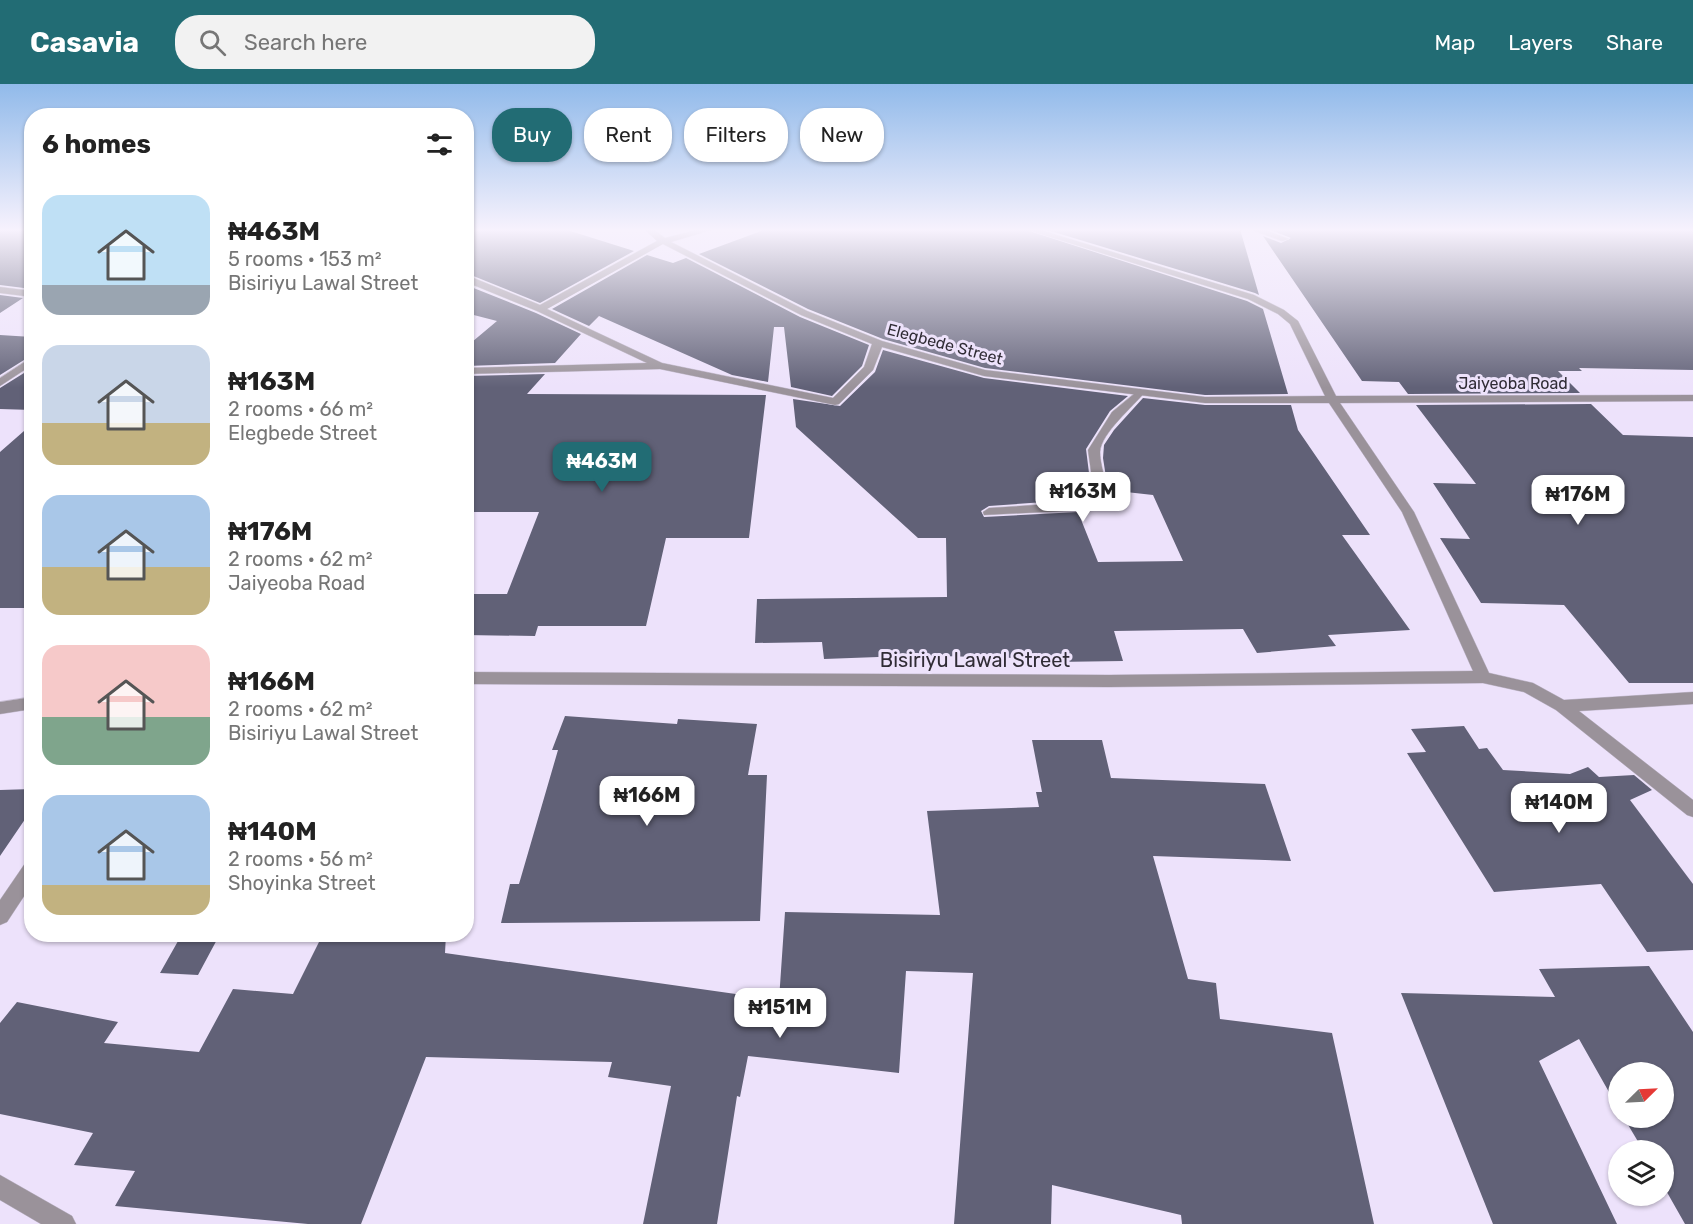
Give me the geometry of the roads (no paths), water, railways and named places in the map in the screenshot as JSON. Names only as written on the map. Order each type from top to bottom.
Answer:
[{"type":"street","points":[[476,282],[540,309],[660,366]]},
{"type":"street","points":[[540,309],[588,282]]},
{"type":"street","name":"Elegbede Street","points":[[744,282],[804,313],[878,343],[984,373],[1205,400],[1333,401]]},
{"type":"street","points":[[1209,282],[1251,297],[1281,312],[1294,323],[1333,401],[1408,512],[1483,677]]},
{"type":"street","points":[[0,290],[24,293]]},
{"type":"street","points":[[474,371],[660,366],[834,402],[869,368],[878,343]]},
{"type":"street","points":[[0,383],[24,366]]},
{"type":"street","points":[[15,373],[24,373]]},
{"type":"street","points":[[989,512],[1083,506],[1098,501],[1100,493],[1094,450],[1116,414],[1140,392]]},
{"type":"street","name":"Jaiyeoba Road","points":[[1333,401],[1693,398]]},
{"type":"street","name":"Bisiriyu Lawal Street","points":[[474,678],[1109,681],[1483,677],[1528,687],[1562,706],[1693,810]]},
{"type":"street","points":[[1562,706],[1693,698]]},
{"type":"street","points":[[0,708],[24,704]]},
{"type":"street","points":[[0,916],[24,880]]},
{"type":"street","points":[[0,1187],[64,1224]]}]
